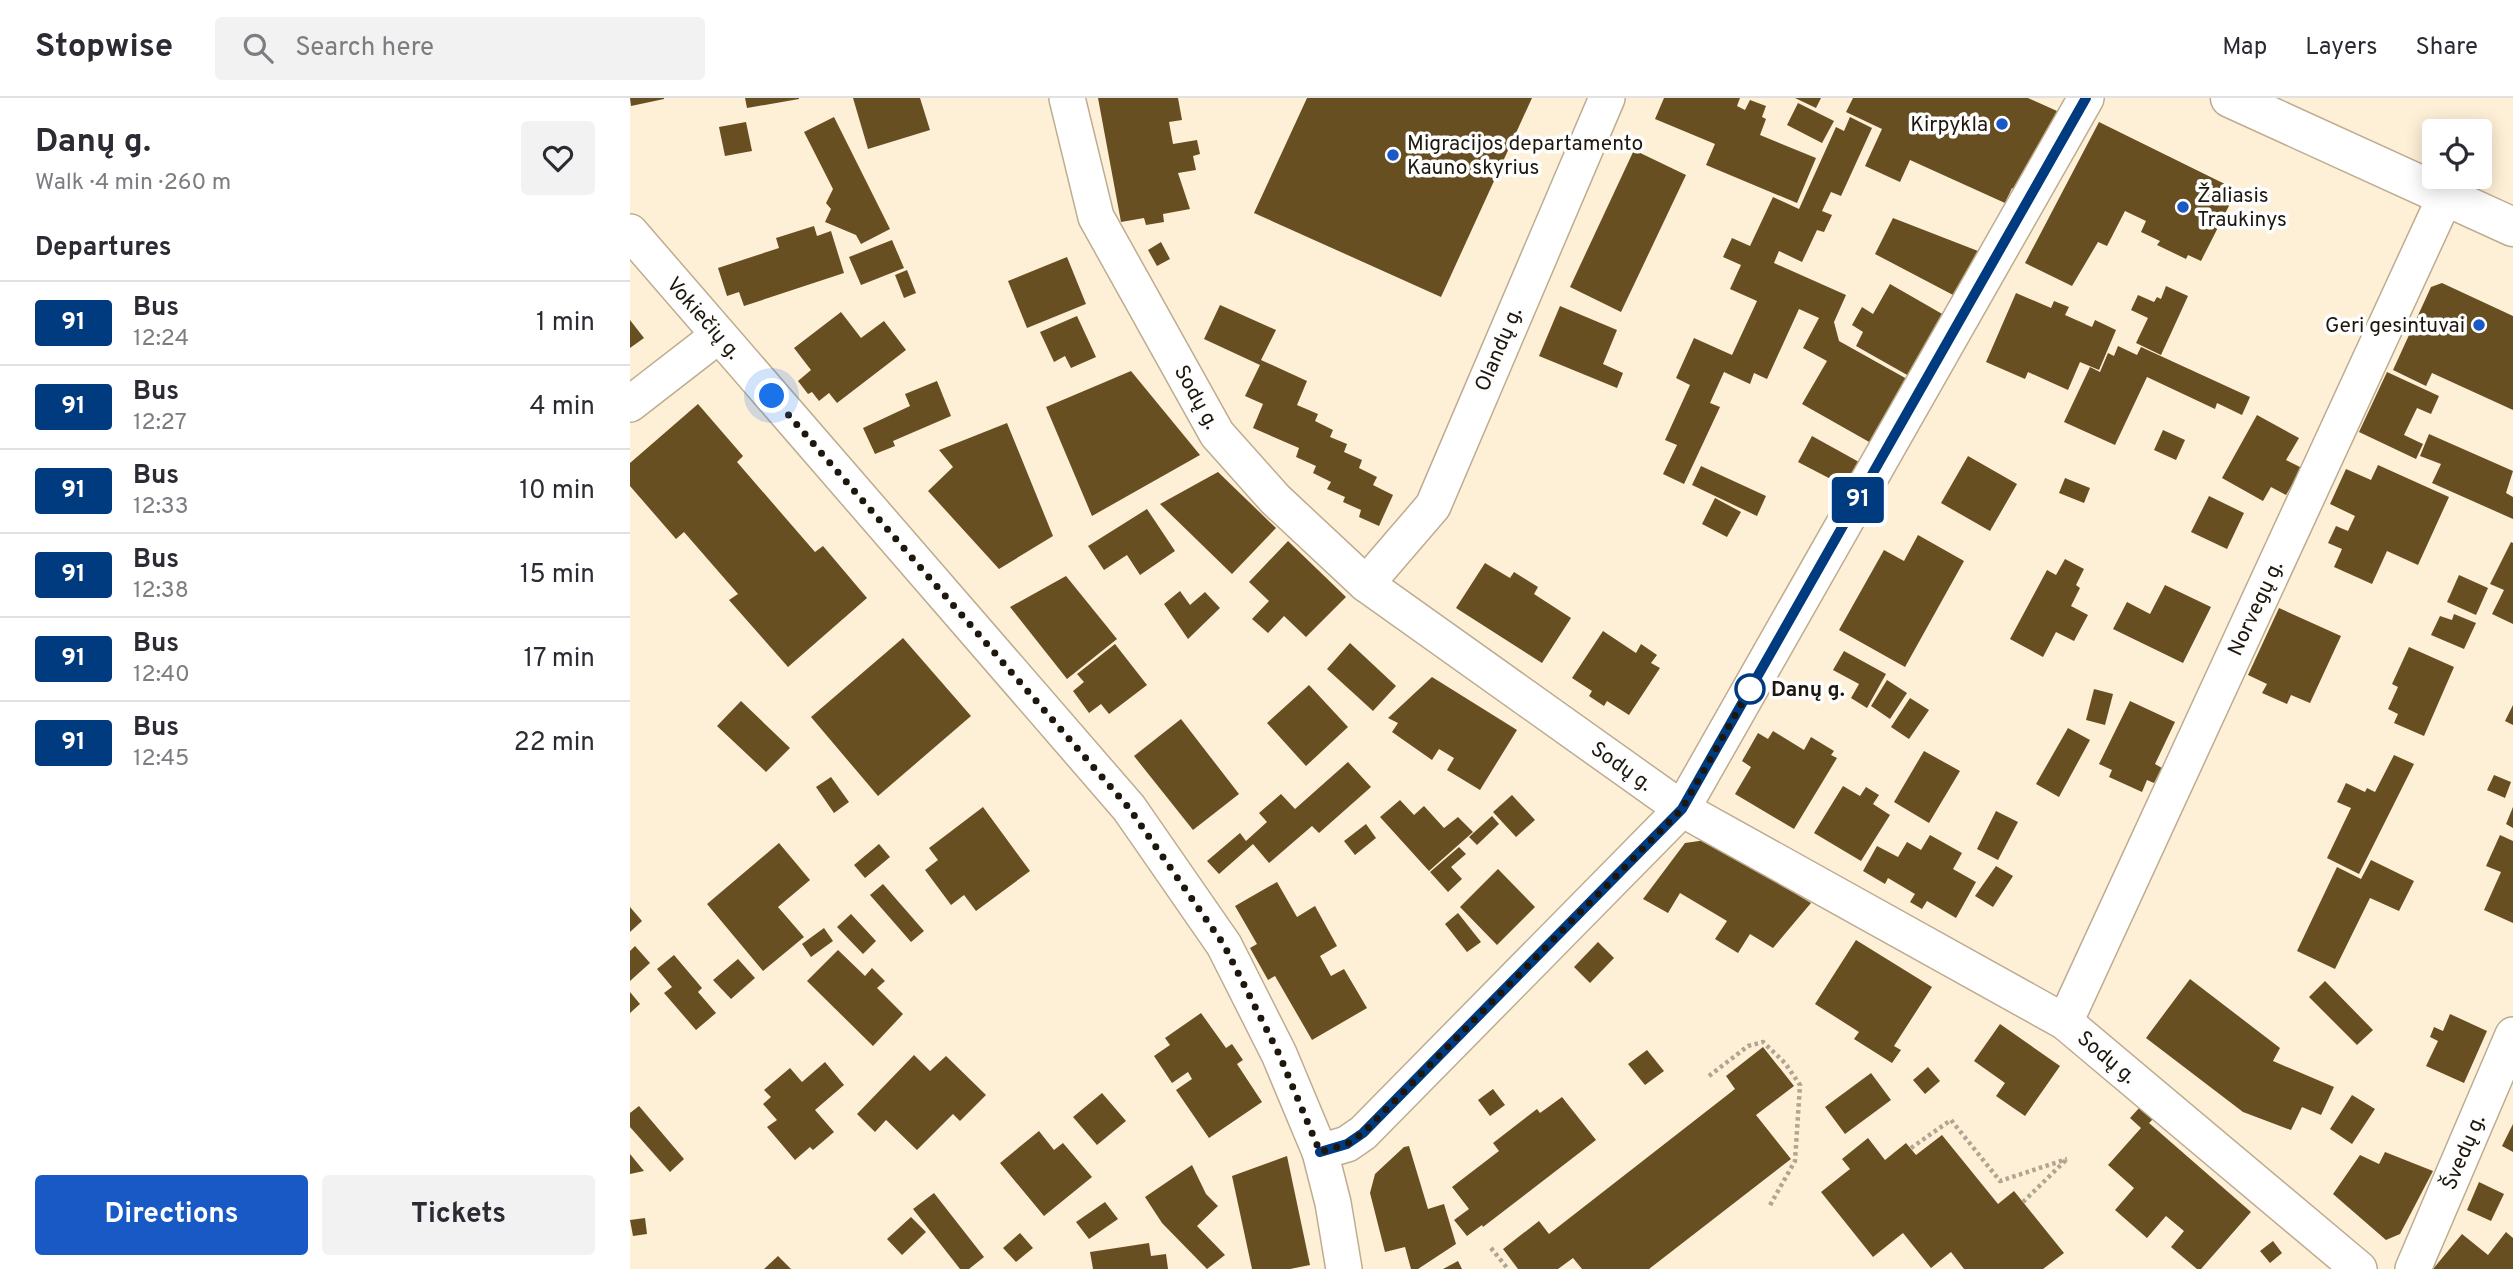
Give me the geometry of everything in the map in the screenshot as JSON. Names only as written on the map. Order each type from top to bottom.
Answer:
[{"type":"main road","points":[[2230,98],[2513,226]]},
{"type":"street","name":"Sodų g.","points":[[1067,98],[1096,217],[1217,434],[1275,499],[1366,584],[1682,809],[2065,1022],[2359,1269]]},
{"type":"street","name":"Olandų g.","points":[[1366,584],[1433,506],[1607,98]]},
{"type":"street","points":[[1320,1152],[1347,1144],[1363,1133],[1682,809],[2086,98]]},
{"type":"street","name":"Norvegų g.","points":[[2065,1022],[2446,195]]},
{"type":"street","name":"Vokiečių g.","points":[[630,232],[1129,808],[1224,945],[1279,1054],[1320,1152],[1334,1203],[1344,1269]]},
{"type":"street","points":[[630,404],[719,335]]},
{"type":"street","name":"Švedų g.","points":[[2413,1269],[2513,1035]]},
{"type":"path","points":[[1709,1076],[1748,1046],[1763,1042],[1785,1063],[1800,1085],[1795,1161],[1769,1207]]},
{"type":"path","points":[[1911,1148],[1951,1120],[2000,1181],[2067,1159],[2023,1202]]},
{"type":"path","points":[[1491,1248],[1508,1269]]},
{"type":"building","points":[[630,98],[664,98],[664,99],[631,106]]},
{"type":"building","points":[[745,98],[799,98],[799,99],[747,108]]},
{"type":"building","points":[[853,98],[920,98],[930,130],[868,149]]},
{"type":"building","points":[[1098,98],[1178,98],[1182,120],[1169,122],[1173,144],[1197,140],[1200,154],[1193,156],[1196,170],[1178,173],[1190,209],[1163,214],[1164,222],[1146,225],[1144,218],[1121,222]]},
{"type":"building","name":"Migracijos departamento Kauno skyrius","points":[[1307,98],[1532,98],[1441,297],[1254,213]]},
{"type":"building","points":[[1664,98],[1740,98],[1737,106],[1745,110],[1750,100],[1766,106],[1762,117],[1766,119],[1760,135],[1816,158],[1797,203],[1706,165],[1715,144],[1655,119]]},
{"type":"building","points":[[1795,98],[1821,98],[1816,108]]},
{"type":"building","points":[[1853,98],[2028,98],[2057,111],[2020,192],[2012,188],[2005,203],[1910,160],[1900,182],[1865,166],[1882,129],[1846,112]]},
{"type":"building","points":[[1798,103],[1834,121],[1822,143],[1787,125]]},
{"type":"building","points":[[834,117],[890,229],[861,244],[856,235],[825,222],[831,209],[826,203],[833,189],[804,132]]},
{"type":"building","points":[[1850,117],[1872,128],[1841,196],[1831,192],[1822,211],[1832,215],[1824,232],[1817,230],[1802,262],[1779,251],[1774,263],[1846,295],[1834,322],[1839,341],[1907,379],[1871,443],[1802,404],[1827,361],[1803,348],[1819,318],[1799,309],[1767,379],[1754,373],[1750,384],[1724,372],[1710,403],[1720,407],[1684,484],[1663,474],[1677,445],[1665,440],[1690,385],[1676,378],[1694,338],[1732,355],[1757,301],[1730,289],[1741,265],[1723,257],[1732,238],[1750,246],[1773,197],[1799,209],[1836,127],[1844,131]]},
{"type":"building","points":[[746,122],[752,151],[725,156],[719,127]]},
{"type":"building","points":[[2099,122],[2237,190],[2201,261],[2188,255],[2186,259],[2157,245],[2160,241],[2141,232],[2146,221],[2125,211],[2107,246],[2098,242],[2072,286],[2025,263]]},
{"type":"building","points":[[1634,150],[1686,175],[1621,312],[1570,287]]},
{"type":"building","points":[[1893,218],[1978,251],[1955,296],[1875,254]]},
{"type":"building","points":[[814,226],[817,236],[831,231],[844,273],[744,306],[739,292],[727,296],[718,268],[779,248],[776,238]]},
{"type":"building","points":[[892,240],[904,268],[861,285],[849,257]]},
{"type":"building","points":[[1161,242],[1170,259],[1157,266],[1148,250]]},
{"type":"building","points":[[1067,257],[1086,304],[1027,328],[1008,281]]},
{"type":"building","points":[[907,270],[916,293],[904,298],[895,275]]},
{"type":"building","points":[[2442,283],[2513,316],[2513,410],[2432,373],[2426,386],[2393,370],[2431,287]]},
{"type":"building","points":[[1890,284],[1944,315],[1909,376],[1856,346],[1863,332],[1852,325],[1862,307],[1873,314]]},
{"type":"building","points":[[2166,286],[2188,296],[2161,355],[2136,343],[2148,318],[2131,310],[2138,295],[2154,302],[2157,297],[2161,299]]},
{"type":"building","points":[[2016,293],[2051,308],[2054,301],[2069,307],[2065,315],[2092,327],[2095,320],[2116,330],[2099,370],[2080,362],[2068,390],[2028,372],[2025,379],[1986,362]]},
{"type":"building","points":[[1220,305],[1276,330],[1261,360],[1307,381],[1297,405],[1318,414],[1315,421],[1333,430],[1330,437],[1347,444],[1344,452],[1362,460],[1359,468],[1377,477],[1373,485],[1393,495],[1379,526],[1359,517],[1361,510],[1343,502],[1345,497],[1327,489],[1331,482],[1313,473],[1316,466],[1296,457],[1299,448],[1253,428],[1263,404],[1245,396],[1260,365],[1204,339]]},
{"type":"building","points":[[1560,306],[1617,330],[1603,364],[1623,373],[1617,388],[1539,356]]},
{"type":"building","points":[[841,312],[861,338],[884,321],[906,350],[837,403],[829,393],[819,401],[812,392],[808,394],[798,381],[811,370],[794,348]]},
{"type":"building","points":[[1077,316],[1096,357],[1071,368],[1065,356],[1054,362],[1040,332]]},
{"type":"building","points":[[630,320],[644,338],[630,348]]},
{"type":"building","points":[[2118,346],[2137,355],[2141,347],[2250,397],[2242,415],[2217,403],[2215,409],[2147,377],[2115,445],[2064,422],[2090,367],[2100,372],[2108,353],[2114,356]]},
{"type":"building","points":[[1131,371],[1200,455],[1092,516],[1046,407]]},
{"type":"building","points":[[2387,372],[2439,396],[2431,414],[2417,408],[2404,435],[2423,444],[2416,459],[2359,432]]},
{"type":"building","points":[[937,381],[951,416],[893,441],[895,446],[875,454],[863,428],[910,406],[905,394]]},
{"type":"building","points":[[698,404],[743,456],[737,462],[815,552],[823,546],[867,598],[788,667],[729,600],[738,594],[684,532],[676,539],[630,486],[630,463]]},
{"type":"building","points":[[2257,415],[2299,438],[2286,460],[2302,468],[2286,495],[2271,487],[2263,501],[2222,478]]},
{"type":"building","points":[[1007,423],[1053,536],[999,569],[928,491],[953,467],[939,450]]},
{"type":"building","points":[[2163,430],[2185,440],[2176,460],[2154,450]]},
{"type":"building","points":[[2429,434],[2513,471],[2506,493],[2513,497],[2513,519],[2432,483],[2441,464],[2420,456]]},
{"type":"building","points":[[1812,436],[1859,462],[1846,487],[1798,462]]},
{"type":"building","points":[[1968,456],[2017,484],[1990,531],[1941,503]]},
{"type":"building","points":[[2378,465],[2449,497],[2418,565],[2387,551],[2372,584],[2334,567],[2342,549],[2328,543],[2336,526],[2348,531],[2355,516],[2330,504],[2346,469],[2371,480]]},
{"type":"building","points":[[1701,466],[1766,496],[1757,516],[1692,485]]},
{"type":"building","points":[[1218,472],[1276,528],[1232,574],[1160,504]]},
{"type":"building","points":[[2065,478],[2090,488],[2084,503],[2059,493]]},
{"type":"building","points":[[2209,496],[2244,513],[2227,549],[2191,532]]},
{"type":"building","points":[[1715,498],[1741,512],[1727,537],[1702,524]]},
{"type":"building","points":[[1147,509],[1175,551],[1140,575],[1127,555],[1104,570],[1088,546]]},
{"type":"building","points":[[1918,535],[1964,561],[1905,667],[1839,630],[1884,550],[1904,561]]},
{"type":"building","points":[[1288,541],[1346,597],[1306,637],[1284,616],[1268,633],[1252,619],[1269,601],[1249,582]]},
{"type":"building","points":[[2511,542],[2513,624],[2492,614],[2504,590],[2490,584]]},
{"type":"building","points":[[2065,559],[2084,569],[2076,585],[2080,588],[2071,606],[2088,615],[2074,641],[2056,632],[2043,657],[2010,639],[2047,570],[2056,575]]},
{"type":"building","points":[[1485,563],[1510,578],[1514,572],[1538,587],[1534,594],[1571,618],[1542,663],[1456,608]]},
{"type":"building","points":[[2459,575],[2488,588],[2476,615],[2447,602]]},
{"type":"building","points":[[1066,576],[1117,639],[1067,679],[1010,607]]},
{"type":"building","points":[[2165,585],[2211,607],[2183,663],[2113,629],[2127,602],[2150,614]]},
{"type":"building","points":[[1180,591],[1190,605],[1205,592],[1220,608],[1188,639],[1164,604]]},
{"type":"building","points":[[2279,608],[2341,636],[2310,703],[2291,695],[2287,704],[2262,693],[2267,684],[2248,675]]},
{"type":"building","points":[[2454,614],[2476,623],[2464,649],[2431,635],[2440,616],[2452,620]]},
{"type":"building","points":[[1603,631],[1636,653],[1641,644],[1657,655],[1651,663],[1660,668],[1629,715],[1607,701],[1604,706],[1589,696],[1592,691],[1572,678]]},
{"type":"building","points":[[903,638],[971,716],[878,796],[811,717]]},
{"type":"building","points":[[1350,643],[1396,686],[1373,711],[1327,669]]},
{"type":"building","points":[[1115,644],[1147,685],[1109,714],[1101,704],[1089,713],[1073,691],[1084,682],[1077,674]]},
{"type":"building","points":[[2409,647],[2454,667],[2424,736],[2394,723],[2398,714],[2388,709],[2398,687],[2392,684]]},
{"type":"building","points":[[1844,651],[1886,674],[1867,708],[1851,698],[1859,684],[1833,670]]},
{"type":"building","points":[[1432,677],[1517,730],[1480,790],[1447,770],[1454,758],[1439,749],[1432,760],[1392,732],[1398,723],[1388,718]]},
{"type":"building","points":[[1887,680],[1907,693],[1890,719],[1871,706]]},
{"type":"building","points":[[1309,685],[1348,727],[1306,766],[1267,723]]},
{"type":"building","points":[[2094,689],[2113,694],[2105,725],[2086,720]]},
{"type":"building","points":[[1910,698],[1929,710],[1909,739],[1891,727]]},
{"type":"building","points":[[741,701],[790,748],[766,772],[717,726]]},
{"type":"building","points":[[2130,701],[2175,722],[2155,764],[2162,768],[2154,783],[2147,780],[2142,792],[2109,777],[2112,770],[2099,764]]},
{"type":"building","points":[[2513,705],[2513,725],[2505,721]]},
{"type":"building","points":[[1181,719],[1239,794],[1193,830],[1134,756]]},
{"type":"building","points":[[2068,728],[2090,740],[2059,797],[2036,784]]},
{"type":"building","points":[[1773,731],[1804,750],[1811,737],[1834,751],[1831,755],[1837,758],[1794,829],[1735,794],[1751,767],[1742,761],[1758,733],[1768,739]]},
{"type":"building","points":[[1924,751],[1960,771],[1929,823],[1894,802]]},
{"type":"building","points":[[2394,755],[2414,764],[2359,874],[2327,858],[2351,808],[2337,802],[2346,783],[2365,792],[2367,788],[2375,792]]},
{"type":"building","points":[[1348,762],[1371,787],[1319,833],[1312,826],[1269,863],[1253,844],[1219,874],[1207,861],[1240,833],[1246,841],[1267,822],[1259,813],[1281,794],[1295,809]]},
{"type":"building","points":[[2494,775],[2511,782],[2505,798],[2487,790]]},
{"type":"building","points":[[831,777],[849,802],[834,813],[816,787]]},
{"type":"building","points":[[1843,786],[1860,796],[1866,787],[1879,795],[1873,804],[1890,815],[1861,861],[1814,833]]},
{"type":"building","points":[[1512,795],[1535,820],[1516,837],[1493,812]]},
{"type":"building","points":[[1400,800],[1414,815],[1424,806],[1444,828],[1458,817],[1473,832],[1429,871],[1380,817]]},
{"type":"building","points":[[983,807],[1030,871],[976,911],[964,895],[951,905],[925,870],[938,860],[929,848]]},
{"type":"building","points":[[2513,807],[2513,828],[2506,824]]},
{"type":"building","points":[[1996,811],[2018,822],[1998,860],[1977,849]]},
{"type":"building","points":[[1492,816],[1499,824],[1477,845],[1469,837]]},
{"type":"building","points":[[1366,824],[1376,838],[1355,855],[1344,841]]},
{"type":"building","points":[[1930,835],[1962,853],[1953,869],[1976,882],[1956,918],[1927,901],[1922,909],[1910,902],[1915,894],[1888,878],[1885,884],[1863,871],[1877,846],[1898,857],[1907,842],[1921,850]]},
{"type":"building","points":[[2500,835],[2513,841],[2513,923],[2484,910],[2501,872],[2486,866]]},
{"type":"building","points":[[1706,840],[1811,903],[1773,948],[1750,934],[1738,953],[1715,939],[1727,921],[1680,893],[1668,913],[1643,899],[1685,843]]},
{"type":"building","points":[[779,843],[810,880],[778,907],[804,937],[763,971],[707,904]]},
{"type":"building","points":[[879,844],[890,857],[865,878],[854,865]]},
{"type":"building","points":[[1459,847],[1466,854],[1451,867],[1462,879],[1448,892],[1430,872]]},
{"type":"building","points":[[2371,860],[2414,881],[2399,911],[2370,898],[2335,969],[2297,951],[2337,867],[2361,879]]},
{"type":"building","points":[[1996,866],[2013,876],[1993,907],[1975,896]]},
{"type":"building","points":[[1498,869],[1535,907],[1497,945],[1460,907]]},
{"type":"building","points":[[1277,882],[1297,917],[1315,906],[1337,946],[1320,956],[1331,976],[1344,969],[1367,1008],[1312,1040],[1275,976],[1268,980],[1250,948],[1257,944],[1235,906]]},
{"type":"building","points":[[883,884],[924,931],[911,942],[870,895]]},
{"type":"building","points":[[630,907],[642,921],[630,932]]},
{"type":"building","points":[[1458,913],[1481,942],[1467,952],[1445,924]]},
{"type":"building","points":[[851,914],[876,941],[863,954],[837,927]]},
{"type":"building","points":[[824,928],[833,941],[811,957],[802,944]]},
{"type":"building","points":[[1856,940],[1932,987],[1894,1046],[1901,1050],[1892,1063],[1854,1039],[1859,1032],[1815,1004]]},
{"type":"building","points":[[1598,942],[1614,958],[1590,983],[1574,967]]},
{"type":"building","points":[[635,946],[650,963],[630,981],[630,951]]},
{"type":"building","points":[[838,950],[865,976],[872,968],[885,981],[877,988],[903,1014],[873,1046],[807,981]]},
{"type":"building","points":[[674,955],[702,988],[698,992],[716,1013],[696,1030],[664,993],[672,987],[657,969]]},
{"type":"building","points":[[738,959],[755,978],[731,999],[713,980]]},
{"type":"building","points":[[2190,979],[2280,1048],[2273,1061],[2334,1087],[2321,1115],[2302,1107],[2291,1130],[2243,1112],[2146,1038]]},
{"type":"building","points":[[2325,981],[2373,1030],[2357,1045],[2309,997]]},
{"type":"building","points":[[630,992],[640,1004],[630,1013]]},
{"type":"building","points":[[1201,1013],[1226,1048],[1232,1044],[1243,1060],[1237,1064],[1262,1102],[1209,1138],[1176,1090],[1192,1079],[1188,1072],[1172,1083],[1154,1056],[1170,1045],[1165,1038]]},
{"type":"building","points":[[2450,1014],[2487,1031],[2464,1083],[2426,1066],[2438,1041],[2430,1037],[2434,1027],[2443,1031]]},
{"type":"building","points":[[2000,1024],[2060,1066],[2025,1116],[1996,1096],[2005,1083],[1974,1061]]},
{"type":"building","points":[[1763,1047],[1794,1086],[1756,1115],[1791,1159],[1649,1269],[1582,1269],[1573,1258],[1558,1269],[1518,1269],[1503,1249],[1539,1221],[1549,1234],[1735,1089],[1726,1076]]},
{"type":"building","points":[[1647,1050],[1664,1071],[1645,1085],[1628,1064]]},
{"type":"building","points":[[914,1055],[930,1071],[946,1056],[986,1095],[960,1121],[953,1114],[917,1150],[886,1120],[875,1132],[857,1114]]},
{"type":"building","points":[[825,1062],[844,1085],[815,1110],[834,1132],[813,1150],[810,1147],[795,1160],[767,1127],[777,1120],[763,1104],[771,1097],[764,1090],[790,1068],[802,1082]]},
{"type":"building","points":[[1928,1067],[1940,1081],[1925,1094],[1913,1080]]},
{"type":"building","points":[[1871,1073],[1891,1100],[1845,1134],[1825,1107]]},
{"type":"building","points":[[1493,1089],[1505,1105],[1490,1116],[1478,1100]]},
{"type":"building","points":[[1102,1093],[1126,1121],[1097,1145],[1073,1117]]},
{"type":"building","points":[[2352,1095],[2375,1109],[2352,1144],[2330,1129]]},
{"type":"building","points":[[1562,1097],[1596,1140],[1483,1227],[1482,1225],[1467,1236],[1454,1220],[1469,1209],[1452,1187],[1499,1151],[1493,1143],[1537,1109],[1540,1113]]},
{"type":"building","points":[[639,1106],[684,1159],[670,1172],[630,1127],[630,1113]]},
{"type":"building","points":[[2140,1107],[2154,1118],[2149,1123],[2251,1212],[2201,1269],[2197,1269],[2171,1247],[2184,1231],[2166,1216],[2147,1238],[2115,1210],[2134,1188],[2108,1165],[2141,1128],[2130,1118]]},
{"type":"building","points":[[2513,1124],[2513,1152],[2502,1146]]},
{"type":"building","points":[[1039,1131],[1054,1150],[1063,1143],[1092,1177],[1044,1216],[1000,1163]]},
{"type":"building","points":[[1942,1135],[1998,1204],[2014,1191],[2064,1253],[2043,1269],[1964,1269],[1951,1252],[1931,1268],[1903,1233],[1873,1257],[1821,1192],[1850,1169],[1842,1159],[1868,1138],[1885,1160],[1906,1143],[1916,1155]]},
{"type":"building","points":[[1409,1146],[1428,1209],[1444,1204],[1456,1244],[1418,1269],[1411,1269],[1405,1247],[1385,1252],[1370,1193],[1375,1174],[1404,1147]]},
{"type":"building","points":[[2385,1152],[2433,1171],[2400,1234],[2386,1240],[2333,1194],[2360,1155],[2379,1164]]},
{"type":"building","points":[[630,1154],[644,1171],[630,1174]]},
{"type":"building","points":[[1287,1156],[1310,1265],[1290,1269],[1252,1269],[1232,1176]]},
{"type":"building","points":[[1192,1165],[1206,1194],[1218,1206],[1197,1226],[1225,1255],[1207,1269],[1162,1223],[1145,1197]]},
{"type":"building","points":[[2479,1182],[2504,1194],[2491,1221],[2467,1210]]},
{"type":"building","points":[[934,1193],[984,1257],[969,1269],[960,1269],[913,1209]]},
{"type":"building","points":[[1105,1202],[1118,1219],[1089,1239],[1076,1222]]},
{"type":"building","points":[[911,1217],[926,1232],[902,1255],[887,1239]]},
{"type":"building","points":[[645,1218],[647,1234],[633,1236],[630,1220]]},
{"type":"building","points":[[2506,1232],[2513,1238],[2513,1269],[2433,1269],[2462,1234],[2488,1255]]},
{"type":"building","points":[[1020,1233],[1033,1248],[1016,1262],[1003,1248]]},
{"type":"building","points":[[2273,1241],[2282,1253],[2270,1263],[2260,1251]]},
{"type":"building","points":[[1149,1243],[1151,1256],[1166,1254],[1168,1269],[1093,1269],[1090,1252]]},
{"type":"building","points":[[778,1256],[791,1269],[764,1269]]},
{"type":"building","points":[[1458,1261],[1462,1269],[1443,1269]]},
{"type":"bus line","name":"91","points":[[1320,1152],[1347,1144],[1363,1133],[1682,809],[2086,98]]},
{"type":"place","name":"Kirpykla","points":[[2002,124]]},
{"type":"place","name":"Migracijos departamento Kauno skyrius","points":[[1393,155]]},
{"type":"place","name":"Žaliasis Traukinys","points":[[2183,207]]},
{"type":"place","name":"Geri gesintuvai","points":[[2479,325]]},
{"type":"place","name":"Danų g.","points":[[1750,689]]},
{"type":"route","points":[[772,396],[1129,808],[1224,945],[1279,1054],[1320,1152],[1347,1144],[1363,1133],[1682,809],[1750,689]]}]
